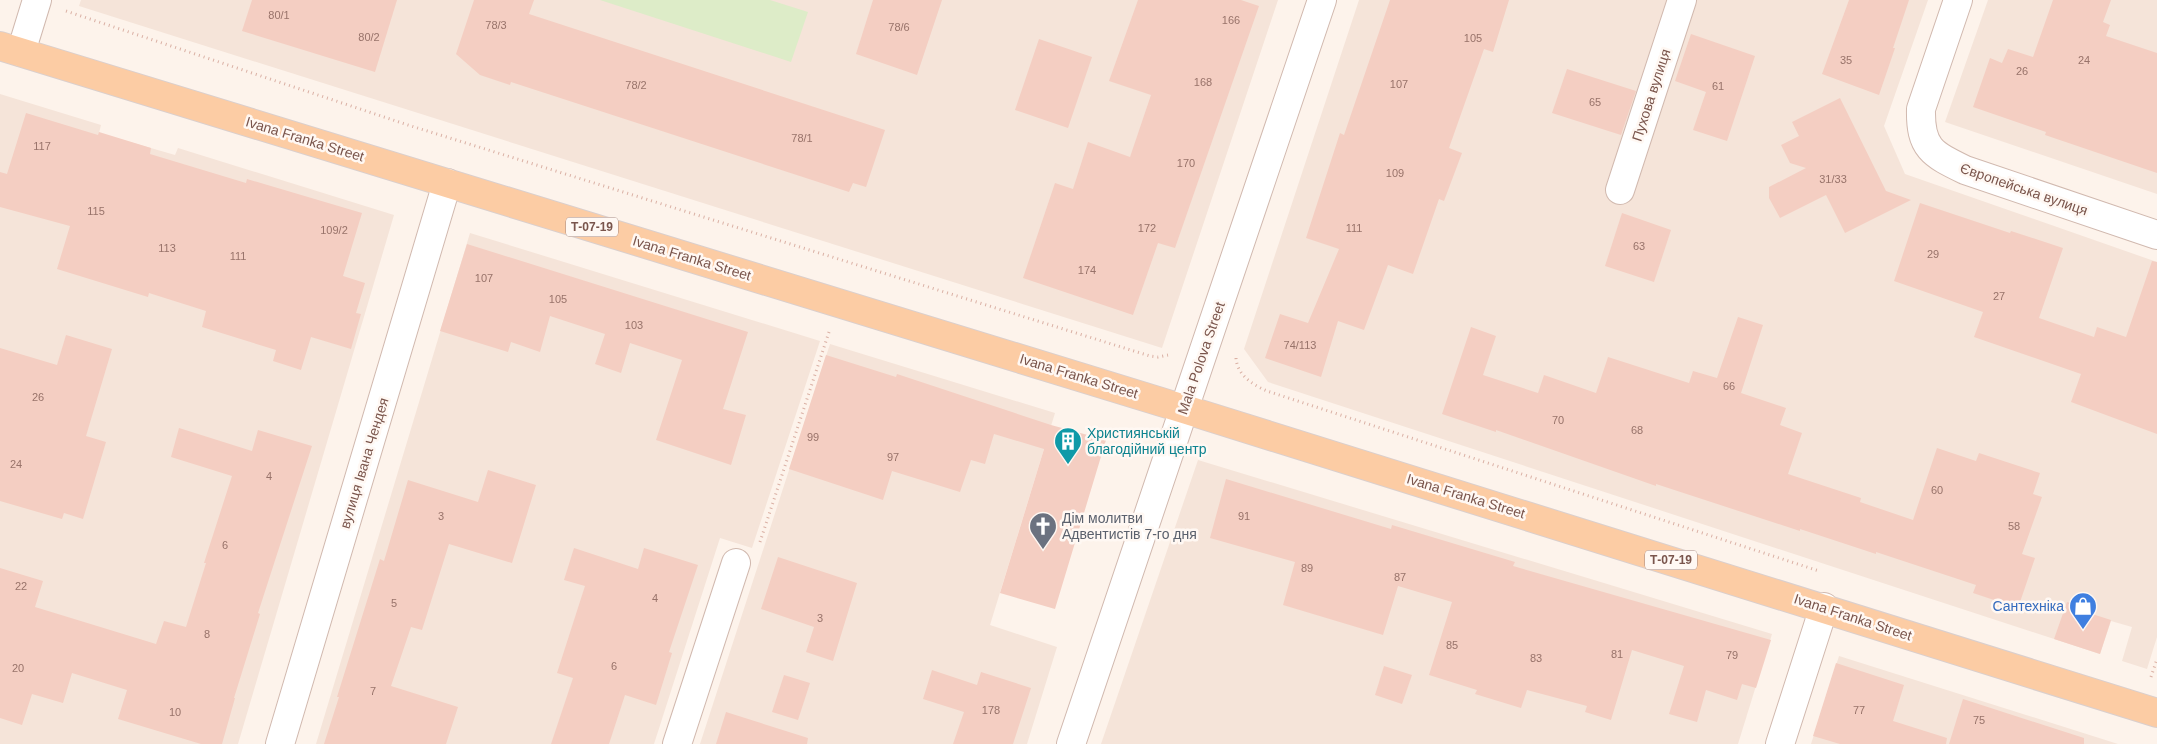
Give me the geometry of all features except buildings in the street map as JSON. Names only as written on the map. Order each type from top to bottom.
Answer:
[{"type":"main road","name":"Ivana Franka Street","points":[[10,49],[1184,409],[1824,607],[2157,713]]},
{"type":"street","name":"Mala Polova Street","points":[[1071,744],[1322,0]]},
{"type":"street","name":"Пухова вулиця","points":[[1620,190],[1682,0]]},
{"type":"street","name":"Європейська вулиця","points":[[1958,0],[1921,109],[1920,128],[1926,145],[1943,159],[1965,170],[2157,235]]},
{"type":"street","points":[[10,49],[37,1]]},
{"type":"street","name":"вулиця Івана Чендея","points":[[280,744],[447,182]]},
{"type":"street","points":[[677,744],[736,562]]},
{"type":"street","points":[[1780,744],[1824,607]]},
{"type":"path","points":[[37,1],[408,125],[1150,356],[1158,358],[1167,356],[1173,349]]},
{"type":"path","points":[[736,562],[751,556],[760,545],[838,302]]},
{"type":"path","points":[[1236,353],[1236,363],[1243,375],[1253,385],[1267,391],[1828,574]]},
{"type":"path","points":[[2141,676],[2157,682]]},
{"type":"shaded area","points":[[81,0],[1278,0],[1162,348],[79,6]]},
{"type":"shaded area","points":[[1359,0],[1669,0],[1632,193],[1696,0],[1928,0],[1884,126],[1905,174],[2157,262],[2157,637],[2147,669],[2122,661],[2132,627],[2111,621],[2100,654],[1268,382],[1244,349]]},
{"type":"shaded area","points":[[1988,0],[2157,0],[2157,194],[1945,122]]},
{"type":"shaded area","points":[[0,94],[101,125],[99,133],[175,155],[178,148],[394,215],[238,744],[0,744]]},
{"type":"shaded area","points":[[470,233],[820,341],[752,548],[720,538],[654,744],[316,744]]},
{"type":"shaded area","points":[[830,344],[1055,413],[990,625],[1057,647],[1027,744],[700,744]]},
{"type":"shaded area","points":[[1198,460],[1772,634],[1738,744],[1101,744]]},
{"type":"shaded area","points":[[1839,656],[2118,744],[1811,744]]},
{"type":"green space","points":[[600,0],[770,0],[808,12],[791,62]]},
{"type":"place","name":"Християнській благодійний центр","points":[[1068,465]]},
{"type":"place","name":"Дім молитви Адвентистів 7-го дня","points":[[1043,550]]},
{"type":"place","name":"Сантехніка","points":[[2083,630]]}]
